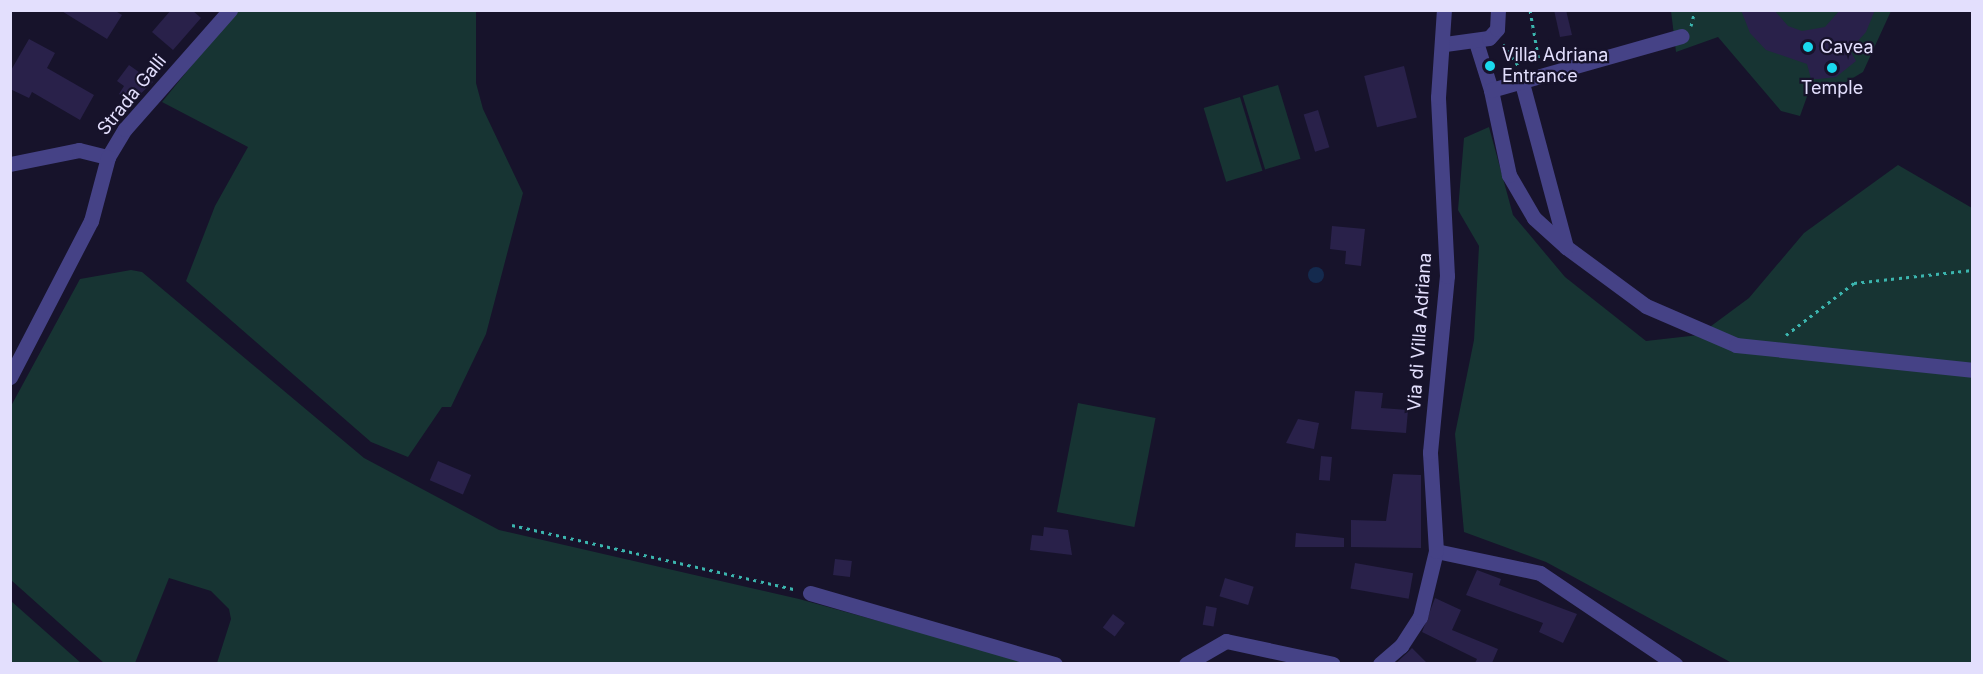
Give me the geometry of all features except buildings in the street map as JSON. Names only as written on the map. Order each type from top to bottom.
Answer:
[{"type":"street","name":"Strada Galli","points":[[10,164],[79,150],[108,157],[125,129],[230,10]]},
{"type":"street","name":"Via di Villa Adriana","points":[[1380,663],[1401,646],[1420,617],[1436,551],[1431,452],[1447,276],[1438,97],[1445,44],[1444,10]]},
{"type":"street","points":[[1445,44],[1476,42],[1494,33],[1498,10]]},
{"type":"street","points":[[1491,90],[1682,36]]},
{"type":"street","points":[[1476,42],[1491,90],[1509,175],[1534,218],[1566,247],[1646,306],[1736,345],[1765,351],[1972,370]]},
{"type":"street","points":[[1522,83],[1566,247]]},
{"type":"street","points":[[10,376],[91,221],[108,157]]},
{"type":"street","points":[[1436,551],[1540,573],[1675,663]]},
{"type":"street","points":[[810,593],[1055,663]]},
{"type":"street","points":[[1186,663],[1226,640],[1333,663]]},
{"type":"path","points":[[1494,33],[1523,72],[1539,62],[1530,10]]},
{"type":"path","points":[[1765,351],[1854,283],[1972,270]]},
{"type":"path","points":[[512,525],[810,593]]},
{"type":"green space","points":[[236,11],[476,11],[476,83],[483,109],[523,193],[486,334],[451,407],[442,407],[408,457],[371,442],[186,281],[215,206],[248,147],[162,102]]},
{"type":"green space","points":[[1671,11],[1891,11],[1863,72],[1836,88],[1809,91],[1800,116],[1781,111],[1718,37],[1676,52]]},
{"type":"green space","points":[[1278,85],[1301,159],[1265,169],[1243,96]]},
{"type":"green space","points":[[1240,97],[1263,171],[1226,182],[1204,108]]},
{"type":"green space","points":[[1489,127],[1513,215],[1565,277],[1646,341],[1699,335],[1749,298],[1804,233],[1898,165],[1972,208],[1972,663],[1732,663],[1546,562],[1464,532],[1455,434],[1474,340],[1479,246],[1458,210],[1464,138]]},
{"type":"green space","points":[[131,270],[142,272],[364,458],[499,530],[799,599],[1031,663],[217,663],[231,619],[229,609],[211,591],[169,578],[135,663],[104,663],[11,580],[11,406],[80,279]]},
{"type":"green space","points":[[1078,403],[1156,418],[1134,527],[1057,512]]},
{"type":"green space","points":[[11,601],[81,663],[11,663]]},
{"type":"water","points":[[1313,267],[1319,267],[1324,275],[1322,281],[1313,283],[1308,278],[1308,272]]},
{"type":"place","name":"Cavea","points":[[1808,47]]},
{"type":"place","name":"Villa Adriana Entrance","points":[[1490,66]]},
{"type":"place","name":"Temple","points":[[1832,68]]}]
